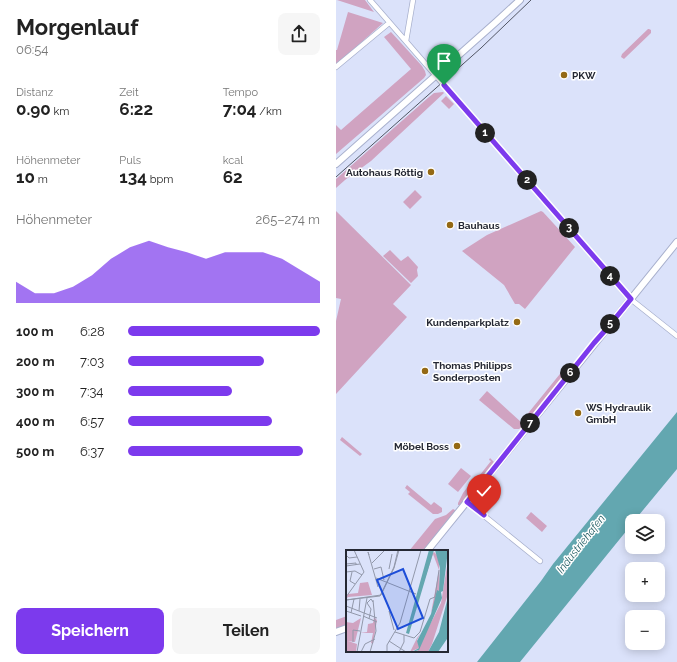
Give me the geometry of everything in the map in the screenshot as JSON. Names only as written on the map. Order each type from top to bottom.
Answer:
[{"type":"main road","points":[[336,164],[520,0]]},
{"type":"main road","points":[[428,550],[677,242]]},
{"type":"main road","points":[[336,632],[346,628]]},
{"type":"street","points":[[370,0],[631,299],[677,336]]},
{"type":"street","points":[[406,41],[413,0]]},
{"type":"street","points":[[336,68],[389,23]]},
{"type":"street","points":[[467,502],[540,561]]},
{"type":"shaded area","points":[[337,0],[365,0],[374,12]]},
{"type":"shaded area","points":[[348,12],[383,23],[336,65],[336,50]]},
{"type":"shaded area","points":[[648,29],[651,30],[651,33],[624,59],[621,57],[622,54]]},
{"type":"shaded area","points":[[391,32],[422,66],[426,75],[336,154],[336,125],[341,130],[411,69],[384,37]]},
{"type":"shaded area","points":[[434,93],[444,93],[371,161],[336,188],[336,179],[429,97]]},
{"type":"shaded area","points":[[446,96],[454,104],[449,109],[441,101]]},
{"type":"shaded area","points":[[415,190],[422,197],[410,209],[403,202]]},
{"type":"shaded area","points":[[336,211],[411,285],[393,304],[407,317],[336,394],[336,321],[341,299],[336,298]]},
{"type":"shaded area","points":[[541,211],[575,247],[525,309],[519,304],[515,304],[504,285],[462,251],[487,235]]},
{"type":"shaded area","points":[[390,250],[401,261],[408,256],[418,267],[418,276],[411,283],[383,256]]},
{"type":"shaded area","points":[[568,364],[570,367],[567,371],[519,429],[514,429],[479,400],[487,391],[521,422]]},
{"type":"shaded area","points":[[342,437],[362,454],[360,456],[340,440]]},
{"type":"shaded area","points":[[490,458],[494,464],[478,481],[476,480],[491,461],[489,460]]},
{"type":"shaded area","points":[[461,468],[471,476],[458,492],[448,484]]},
{"type":"shaded area","points":[[472,481],[476,485],[461,505],[458,505],[463,493]]},
{"type":"shaded area","points":[[407,485],[431,505],[434,502],[442,508],[442,512],[433,514],[408,494],[410,492],[405,488]]},
{"type":"shaded area","points":[[453,509],[455,510],[455,512],[425,550],[410,550],[435,519],[446,515]]},
{"type":"shaded area","points":[[531,512],[547,526],[542,532],[526,518]]},
{"type":"shaded area","points":[[346,616],[346,625],[336,630],[336,620]]},
{"type":"water","name":"Industriehafen","points":[[677,412],[677,469],[640,514],[625,514],[625,533],[520,662],[477,662],[553,564]]},
{"type":"tram line","points":[[336,177],[481,48],[531,0]]},
{"type":"place","name":"PKW","points":[[564,75]]},
{"type":"place","name":"Autohaus Röttig","points":[[431,172]]},
{"type":"place","name":"Bauhaus","points":[[450,225]]},
{"type":"place","name":"Kundenparkplatz","points":[[517,322]]},
{"type":"place","name":"Thomas Philipps Sonderposten","points":[[425,371]]},
{"type":"place","name":"WS Hydraulik GmbH","points":[[578,413]]},
{"type":"place","name":"Möbel Boss","points":[[457,446]]},
{"type":"route","points":[[444,85],[631,299],[467,502],[484,515]]}]
